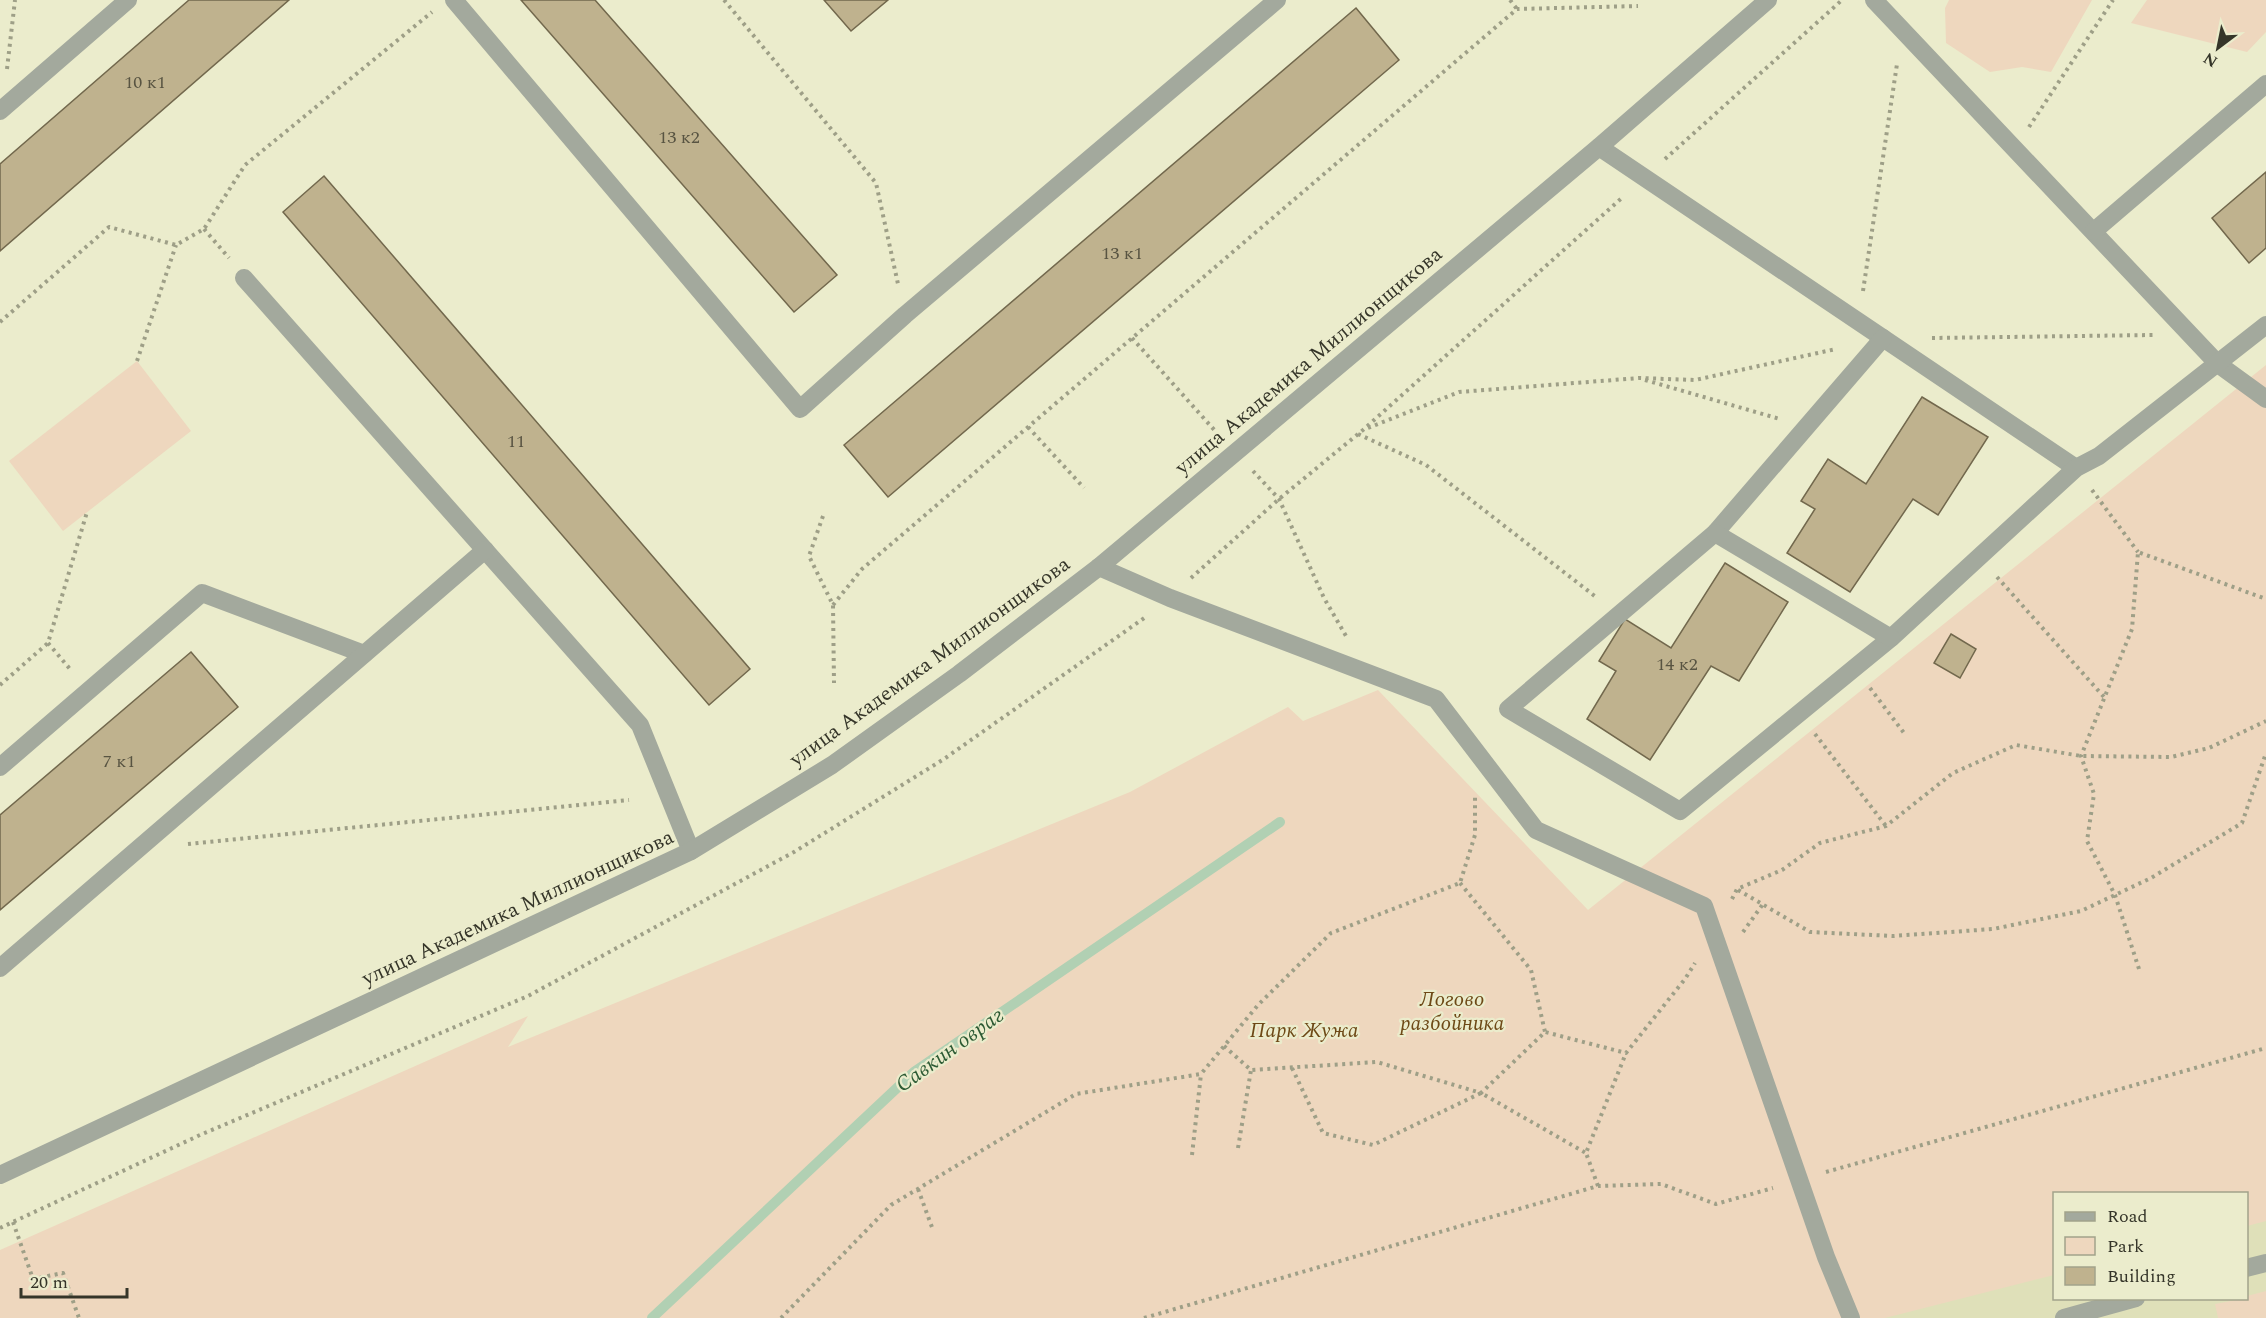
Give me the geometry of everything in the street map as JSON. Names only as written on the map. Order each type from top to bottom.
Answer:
[{"type":"street","points":[[0,111],[128,0]]},
{"type":"street","points":[[446,4],[800,408],[905,315],[1277,0]]},
{"type":"street","name":"улица Академика Миллионщикова","points":[[0,1175],[692,851],[842,758],[959,675],[1099,567],[1599,147],[1768,0]]},
{"type":"street","points":[[1874,0],[2218,364],[2266,399]]},
{"type":"street","points":[[2094,231],[2266,84]]},
{"type":"street","points":[[1599,147],[2076,468]]},
{"type":"street","points":[[244,278],[640,725],[692,851]]},
{"type":"street","points":[[1883,338],[1715,533],[1508,709],[1680,811],[1891,638],[2076,468],[2099,456],[2266,325]]},
{"type":"street","points":[[1715,533],[1891,638]]},
{"type":"street","points":[[0,968],[485,550]]},
{"type":"street","points":[[1099,567],[1170,598],[1436,699],[1536,830],[1704,906],[1826,1257],[1851,1318]]},
{"type":"street","points":[[0,767],[202,593],[364,654]]},
{"type":"street","points":[[2248,1268],[2266,1263]]},
{"type":"street","points":[[2064,1318],[2132,1300]]},
{"type":"path","points":[[6,78],[15,0]]},
{"type":"path","points":[[724,0],[876,183],[905,315]]},
{"type":"path","points":[[1510,0],[1517,9]]},
{"type":"path","points":[[1839,348],[1695,380],[1639,378],[1459,392],[1363,430],[1842,0]]},
{"type":"path","points":[[2015,148],[2113,0]]},
{"type":"path","points":[[137,361],[176,245],[204,229],[244,165],[446,4]]},
{"type":"path","points":[[833,605],[862,569],[1517,9],[1638,6]]},
{"type":"path","points":[[1859,321],[1902,30]]},
{"type":"path","points":[[0,322],[110,227],[176,245]]},
{"type":"path","points":[[204,229],[244,278]]},
{"type":"path","points":[[1930,338],[2190,334]]},
{"type":"path","points":[[1132,338],[1188,402]]},
{"type":"path","points":[[1639,378],[1806,426]]},
{"type":"path","points":[[1028,427],[1084,489]]},
{"type":"path","points":[[1359,434],[1426,465],[1619,615]]},
{"type":"path","points":[[2076,468],[2138,552],[2212,581],[2266,598]]},
{"type":"path","points":[[1279,499],[1324,598],[1367,673]]},
{"type":"path","points":[[0,685],[48,643],[87,512]]},
{"type":"path","points":[[823,516],[809,556],[833,605],[834,683]]},
{"type":"path","points":[[2138,552],[2132,629],[2081,756],[2094,794],[2086,841],[2115,895],[2139,969]]},
{"type":"path","points":[[1978,557],[2104,697]]},
{"type":"path","points":[[48,643],[88,691]]},
{"type":"path","points":[[1854,668],[1904,733]]},
{"type":"path","points":[[1798,713],[1886,826]]},
{"type":"path","points":[[2266,721],[2209,748],[2170,757],[2081,756],[2016,745],[1953,773],[1886,826],[1820,843],[1782,870],[1737,890],[1810,932],[1893,936],[1993,929],[2081,911],[2151,878],[2242,823],[2266,753]]},
{"type":"path","points":[[1460,883],[1475,835],[1475,785]]},
{"type":"path","points":[[184,845],[629,800]]},
{"type":"path","points":[[1460,883],[1531,970],[1545,1032]]},
{"type":"path","points":[[1192,1155],[1201,1074],[1258,1005],[1331,933],[1460,883]]},
{"type":"path","points":[[1586,1153],[1626,1053],[1685,979],[1713,932]]},
{"type":"path","points":[[1545,1032],[1626,1053]]},
{"type":"path","points":[[1292,1068],[1323,1133],[1373,1145],[1481,1094],[1545,1032]]},
{"type":"path","points":[[1224,1046],[1251,1070],[1377,1062],[1481,1094],[1586,1153],[1598,1186]]},
{"type":"path","points":[[1144,1318],[1598,1186],[1661,1184],[1716,1204],[2266,1048]]},
{"type":"path","points":[[1238,1148],[1251,1070]]},
{"type":"path","points":[[781,1318],[891,1205],[1076,1094],[1201,1074]]},
{"type":"path","points":[[918,1189],[933,1230]]},
{"type":"path","points":[[13,1222],[33,1279],[63,1272],[79,1318]]},
{"type":"shaded area","points":[[2266,1216],[2266,1318],[1849,1318],[2053,1268],[2053,1300],[2248,1300],[2248,1221]]},
{"type":"green space","points":[[1949,0],[2092,0],[2051,72],[2022,67],[1990,72],[1946,43],[1945,8]]},
{"type":"green space","points":[[2147,0],[2266,0],[2266,32],[2247,52],[2131,23]]},
{"type":"green space","points":[[137,361],[191,431],[63,531],[9,461]]},
{"type":"green space","name":"Парк Жужа","points":[[2266,365],[2266,1221],[2248,1226],[2248,1192],[2053,1192],[2053,1275],[1885,1318],[0,1318],[0,1250],[528,1016],[508,1047],[1130,792],[1288,707],[1303,721],[1378,690],[1588,910]]},
{"type":"green space","points":[[2266,1291],[2266,1318],[2218,1318],[2215,1304],[2248,1300],[2248,1296]]},
{"type":"building","points":[[189,0],[289,0],[0,251],[0,164]]},
{"type":"building","points":[[521,0],[595,0],[837,275],[794,312]]},
{"type":"building","points":[[824,0],[888,0],[851,31]]},
{"type":"building","points":[[1356,8],[1399,60],[888,497],[844,445]]},
{"type":"building","points":[[2266,172],[2266,248],[2249,263],[2212,218]]},
{"type":"building","points":[[324,176],[750,669],[709,705],[283,212]]},
{"type":"building","points":[[1922,397],[1988,437],[1938,515],[1913,499],[1850,592],[1787,553],[1815,509],[1801,501],[1828,459],[1866,484]]},
{"type":"building","points":[[1725,563],[1788,602],[1739,681],[1711,666],[1650,760],[1587,719],[1616,671],[1599,661],[1625,619],[1671,648]]},
{"type":"building","points":[[1951,634],[1976,649],[1960,678],[1934,663]]},
{"type":"building","points":[[191,652],[238,707],[0,910],[0,815]]},
{"type":"waterway","name":"Савкин овраг","points":[[652,1318],[914,1072],[1280,822]]},
{"type":"park label","name":"Логово разбойника","points":[[1452,1012]]}]
